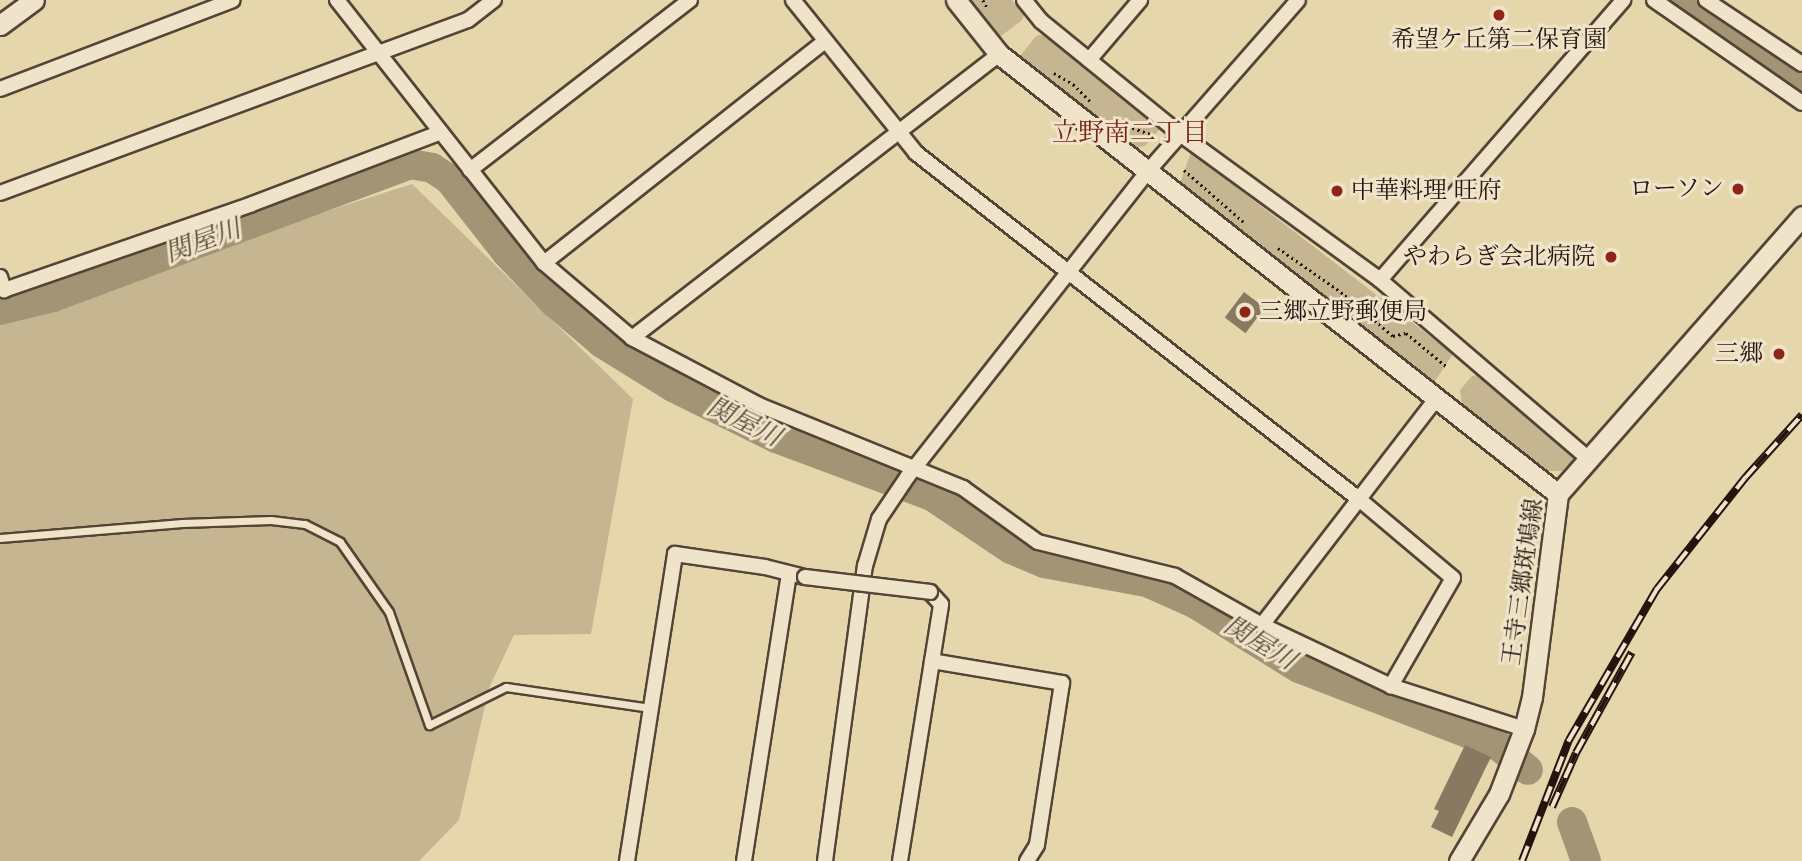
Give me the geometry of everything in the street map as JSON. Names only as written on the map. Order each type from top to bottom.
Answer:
[{"type":"street","points":[[0,25],[34,0]]},
{"type":"street","points":[[0,89],[233,0]]},
{"type":"street","points":[[337,0],[439,133],[544,263],[632,338],[759,405],[911,472],[963,488],[1038,542],[1175,576],[1262,625],[1391,686],[1521,738]]},
{"type":"street","points":[[0,192],[468,20],[494,0]]},
{"type":"street","points":[[470,170],[690,0]]},
{"type":"street","points":[[793,0],[916,153],[1360,500],[1453,578],[1391,686]]},
{"type":"street","points":[[956,0],[999,54],[1558,494]]},
{"type":"street","points":[[1024,0],[1041,21],[1180,134],[1380,280],[1589,459]]},
{"type":"street","points":[[1089,60],[1140,0]]},
{"type":"street","points":[[825,861],[865,566],[879,519],[911,472],[1148,171],[1298,0]]},
{"type":"street","points":[[1380,280],[1623,0]]},
{"type":"street","points":[[1654,0],[1802,103]]},
{"type":"street","points":[[1706,0],[1802,64]]},
{"type":"street","points":[[544,263],[825,41]]},
{"type":"street","points":[[632,338],[999,54]]},
{"type":"street","points":[[0,277],[4,290],[252,204],[439,133]]},
{"type":"street","name":"王寺三郷斑鳩線","points":[[1459,861],[1499,794],[1521,738],[1532,697],[1558,494],[1802,216]]},
{"type":"street","points":[[1262,625],[1437,398]]},
{"type":"street","points":[[626,861],[675,554],[765,566],[805,577],[930,592],[941,604],[900,861]]},
{"type":"street","points":[[744,861],[789,574]]},
{"type":"street","points":[[932,662],[1062,682],[1037,845],[1027,861]]},
{"type":"lane","points":[[0,538],[182,523],[271,520],[305,524],[340,542],[389,612],[429,725],[506,687],[650,708]]},
{"type":"path","points":[[1053,73],[1073,84],[1096,107]]},
{"type":"path","points":[[1111,120],[1153,135]]},
{"type":"path","points":[[1184,170],[1254,231]]},
{"type":"path","points":[[1272,245],[1333,286],[1393,336],[1406,333],[1446,366]]},
{"type":"shaded area","points":[[970,0],[1012,0],[1024,15],[1022,20],[1000,37]]},
{"type":"shaded area","points":[[1037,35],[1043,35],[1157,123],[1159,130],[1145,146],[1136,148],[1021,60],[1020,56]]},
{"type":"shaded area","points":[[1191,152],[1453,354],[1435,381],[1428,379],[1180,183]]},
{"type":"shaded area","points":[[412,184],[633,399],[591,634],[514,635],[489,688],[459,820],[419,861],[0,861],[0,315]]},
{"type":"shaded area","points":[[1477,375],[1580,455],[1562,471],[1549,471],[1540,467],[1462,405],[1460,390],[1472,376]]},
{"type":"building","points":[[1244,292],[1265,308],[1246,333],[1225,318]]},
{"type":"building","points":[[1465,745],[1491,757],[1452,837],[1431,827],[1439,811],[1434,809]]},
{"type":"waterway","points":[[1684,0],[1802,82]]},
{"type":"waterway","name":"関屋川","points":[[0,310],[53,297],[410,164],[432,168],[449,179],[507,253],[554,302],[602,343],[673,387],[776,438],[932,496],[1011,549],[1044,563],[1147,582],[1196,604],[1299,668],[1496,744],[1528,770]]},
{"type":"waterway","name":"関屋川","points":[[1572,822],[1586,861]]},
{"type":"railway","points":[[1522,861],[1569,740],[1657,589],[1745,478],[1802,415]]},
{"type":"railway","points":[[1552,807],[1576,753],[1632,652]]},
{"type":"place","name":"希望ケ丘第二保育園","points":[[1499,15]]},
{"type":"place","name":"ローソン","points":[[1738,189]]},
{"type":"place","name":"中華料理 旺府","points":[[1337,191]]},
{"type":"place","name":"やわらぎ会北病院","points":[[1611,257]]},
{"type":"place","name":"三郷立野郵便局","points":[[1245,312]]},
{"type":"place","name":"三郷","points":[[1779,354]]},
{"type":"district","name":"立野南二丁目","points":[[1130,133]]}]
